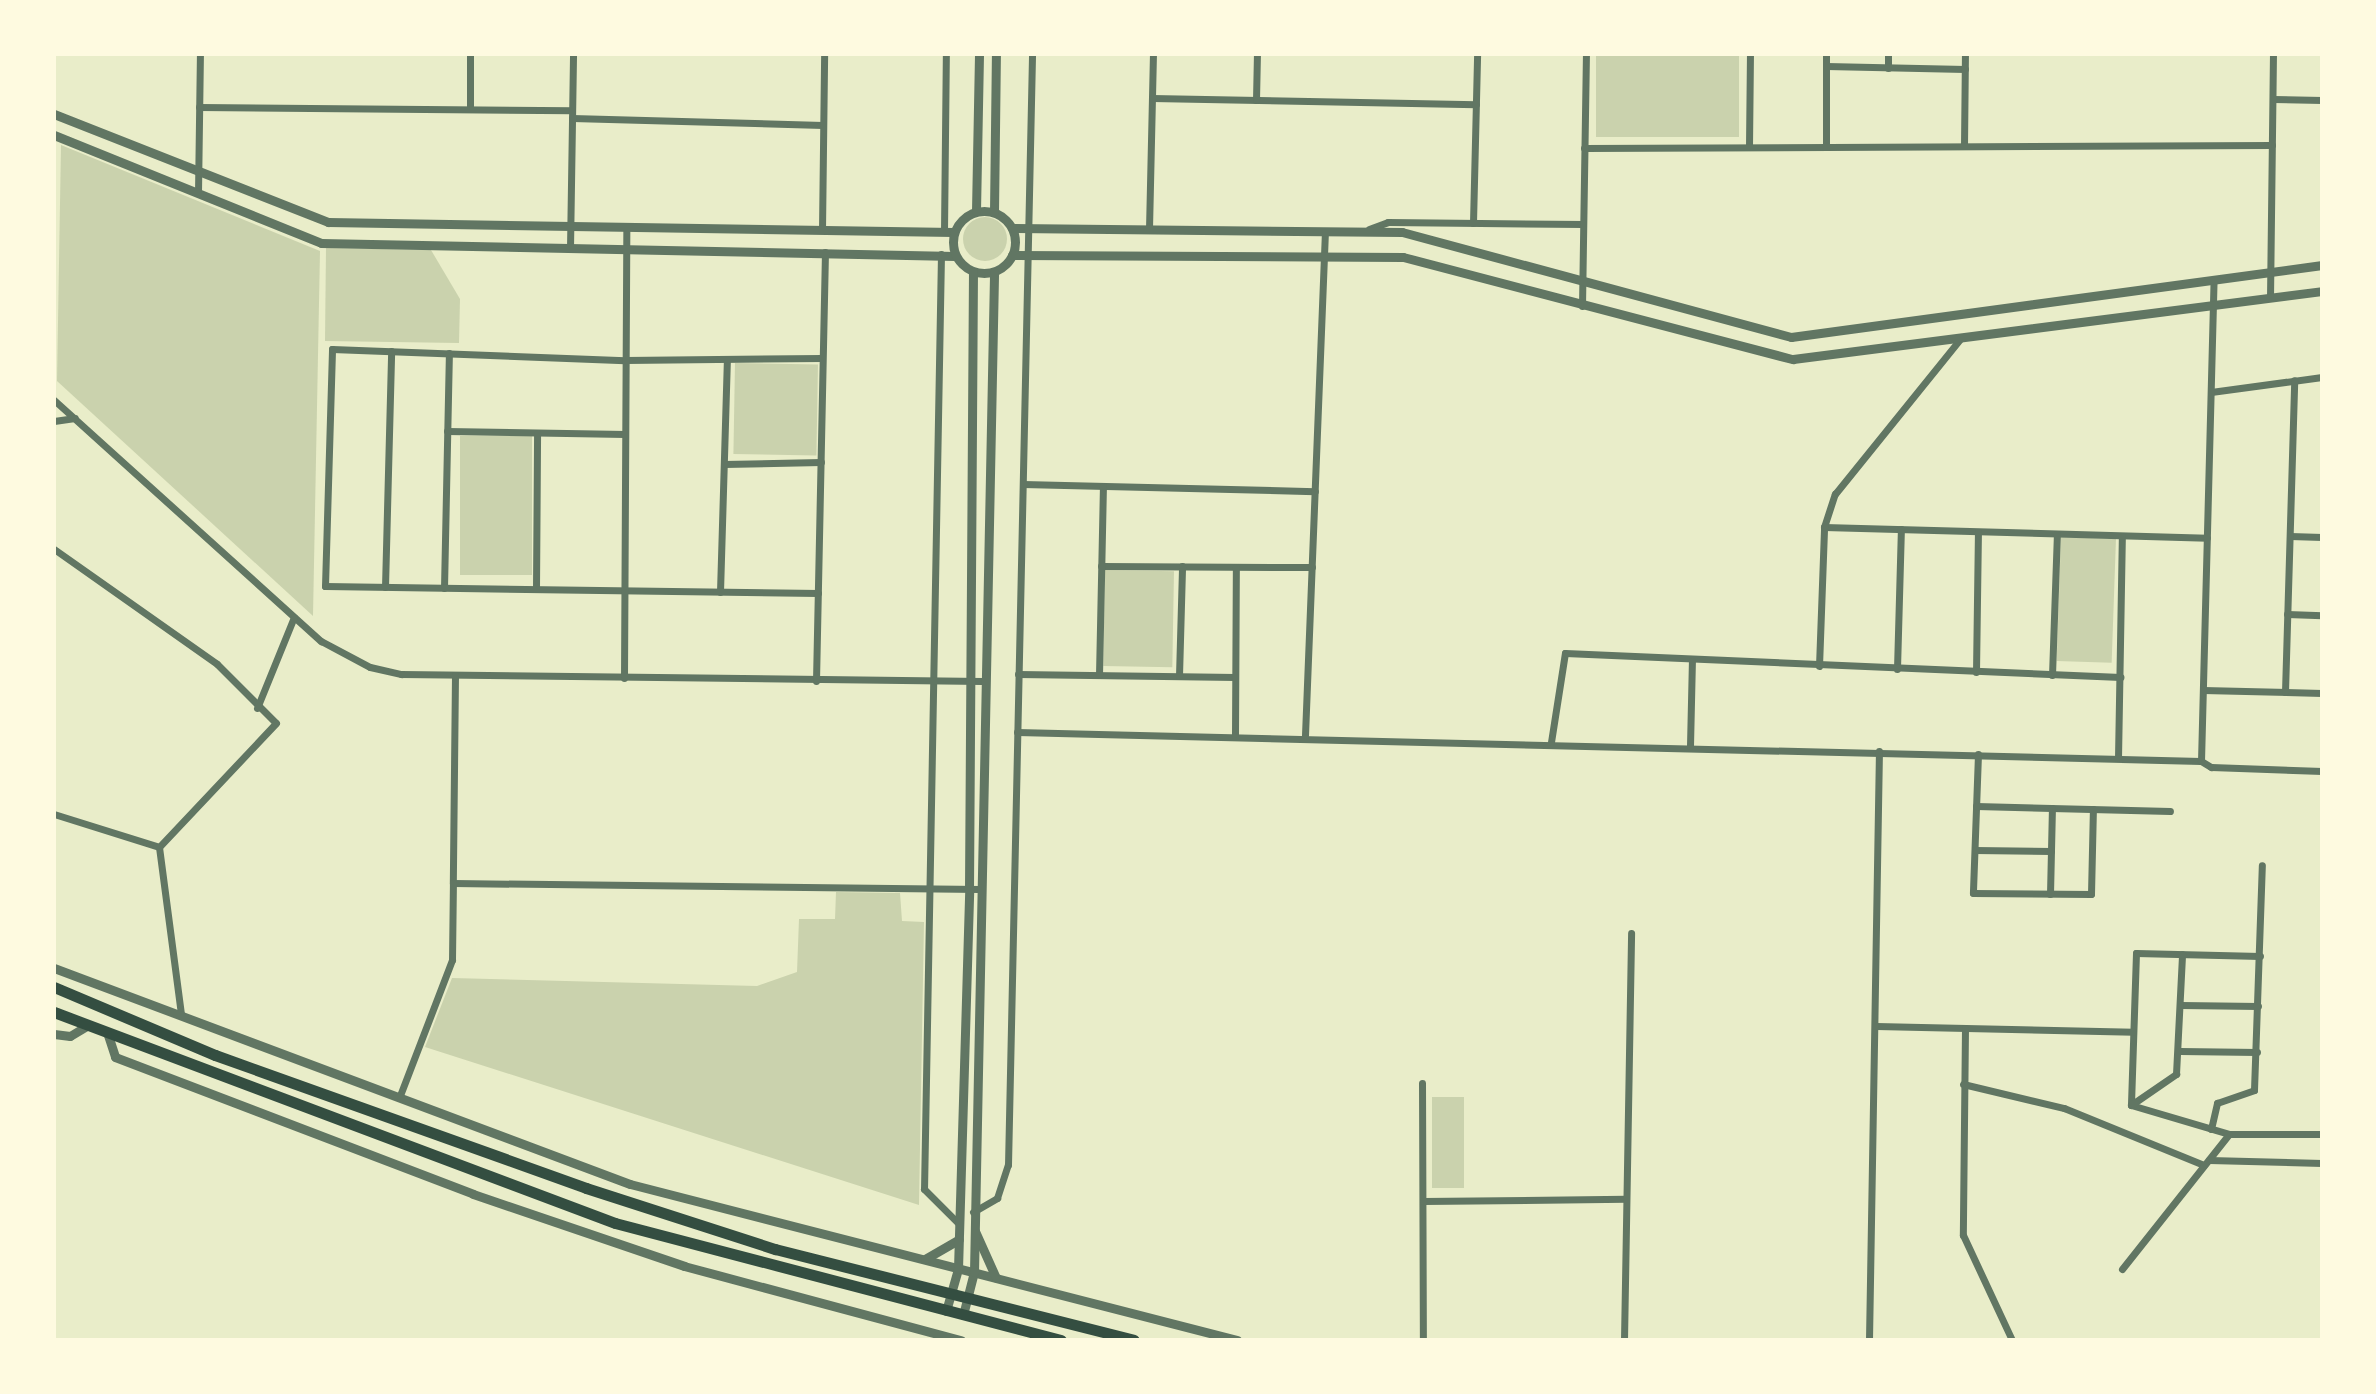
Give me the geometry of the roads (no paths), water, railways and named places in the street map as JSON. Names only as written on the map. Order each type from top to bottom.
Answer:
[{"type":"highway","points":[[54,987],[215,1055],[586,1188],[950,1295],[1134,1340]]},
{"type":"highway","points":[[54,1012],[615,1223],[1061,1340]]},
{"type":"street","points":[[198,193],[201,171],[200,54]]},
{"type":"street","points":[[470,54],[470,109]]},
{"type":"street","points":[[570,248],[573,54]]},
{"type":"street","points":[[822,230],[824,54]]},
{"type":"street","points":[[946,54],[949,232],[955,256]]},
{"type":"street","points":[[976,211],[979,54]]},
{"type":"street","points":[[994,212],[996,54]]},
{"type":"street","points":[[973,1212],[997,1198],[1008,1165],[1032,54]]},
{"type":"street","points":[[1149,229],[1153,54]]},
{"type":"street","points":[[1256,100],[1257,54]]},
{"type":"street","points":[[1473,223],[1477,54]]},
{"type":"street","points":[[1582,306],[1586,54]]},
{"type":"street","points":[[1749,147],[1750,54]]},
{"type":"street","points":[[1826,54],[1826,147]]},
{"type":"street","points":[[1888,54],[1888,68]]},
{"type":"street","points":[[1964,146],[1965,54]]},
{"type":"street","points":[[2270,298],[2273,54]]},
{"type":"street","points":[[1826,66],[1965,69]]},
{"type":"street","points":[[1152,98],[1476,104]]},
{"type":"street","points":[[2273,99],[2322,100]]},
{"type":"street","points":[[199,107],[470,109],[823,125]]},
{"type":"street","points":[[54,115],[328,222],[949,232],[976,211],[994,212],[1012,228],[1402,232],[1791,337],[2322,265]]},
{"type":"street","points":[[54,135],[321,243],[941,254],[955,256],[973,272],[994,272],[1012,255],[1403,257],[1793,359],[2322,291]]},
{"type":"street","points":[[1584,148],[2272,145]]},
{"type":"street","points":[[1363,232],[1388,222],[1583,224]]},
{"type":"street","points":[[624,678],[626,227]]},
{"type":"street","points":[[1012,228],[1012,255]]},
{"type":"street","points":[[1305,735],[1325,231]]},
{"type":"street","points":[[816,681],[825,252]]},
{"type":"street","points":[[941,254],[929,681],[924,1189],[959,1224]]},
{"type":"street","points":[[963,1315],[974,1272],[974,889],[967,681],[973,272]]},
{"type":"street","points":[[946,1311],[958,1269],[982,681],[994,272]]},
{"type":"street","points":[[2201,761],[2214,280]]},
{"type":"street","points":[[1819,666],[1824,527],[1835,494],[1961,338]]},
{"type":"street","points":[[818,593],[325,586],[332,349],[625,360],[822,358]]},
{"type":"street","points":[[385,587],[391,351]]},
{"type":"street","points":[[444,588],[449,353]]},
{"type":"street","points":[[720,592],[727,360]]},
{"type":"street","points":[[2211,392],[2322,377]]},
{"type":"street","points":[[2285,692],[2294,380]]},
{"type":"street","points":[[54,400],[294,617],[370,667],[455,675],[982,681]]},
{"type":"street","points":[[54,421],[75,418]]},
{"type":"street","points":[[447,431],[625,434]]},
{"type":"street","points":[[536,589],[537,433]]},
{"type":"street","points":[[724,464],[821,462]]},
{"type":"street","points":[[1023,484],[1315,491]]},
{"type":"street","points":[[1099,675],[1103,486]]},
{"type":"street","points":[[1824,527],[2207,538]]},
{"type":"street","points":[[1897,669],[1901,529]]},
{"type":"street","points":[[1976,672],[1978,532]]},
{"type":"street","points":[[2052,675],[2057,534]]},
{"type":"street","points":[[2118,758],[2122,536]]},
{"type":"street","points":[[2290,536],[2322,537]]},
{"type":"street","points":[[54,549],[217,664],[257,708],[276,723],[159,847]]},
{"type":"street","points":[[1101,566],[1312,567]]},
{"type":"street","points":[[1179,676],[1182,566]]},
{"type":"street","points":[[1235,734],[1236,567]]},
{"type":"street","points":[[2287,614],[2322,615]]},
{"type":"street","points":[[257,708],[294,617]]},
{"type":"street","points":[[1551,742],[1565,653],[1692,661],[2120,677]]},
{"type":"street","points":[[1690,746],[1692,661]]},
{"type":"street","points":[[1018,674],[1235,677]]},
{"type":"street","points":[[399,1098],[452,960],[455,675]]},
{"type":"street","points":[[2203,690],[2322,693]]},
{"type":"street","points":[[1017,732],[1305,735],[2118,758],[2201,761],[2211,767],[2322,771]]},
{"type":"street","points":[[1869,1340],[1879,751]]},
{"type":"street","points":[[1978,754],[1973,893],[2091,894],[2093,809]]},
{"type":"street","points":[[1976,806],[2170,811]]},
{"type":"street","points":[[2050,894],[2052,808]]},
{"type":"street","points":[[54,814],[159,847]]},
{"type":"street","points":[[159,847],[181,1015]]},
{"type":"street","points":[[1975,850],[2051,851]]},
{"type":"street","points":[[2211,1129],[2217,1103],[2254,1090],[2262,865]]},
{"type":"street","points":[[453,883],[974,889]]},
{"type":"street","points":[[1624,1340],[1631,933]]},
{"type":"street","points":[[2131,1105],[2136,953],[2260,956]]},
{"type":"street","points":[[2131,1105],[2176,1074],[2180,1051],[2182,954]]},
{"type":"street","points":[[54,968],[630,1184],[1237,1340]]},
{"type":"street","points":[[2181,1005],[2258,1006]]},
{"type":"street","points":[[54,1034],[70,1036],[88,1025]]},
{"type":"street","points":[[1876,1026],[2133,1032]]},
{"type":"street","points":[[1965,1028],[1963,1235],[2012,1340]]},
{"type":"street","points":[[107,1032],[115,1057],[473,1194],[684,1266],[961,1340]]},
{"type":"street","points":[[2180,1051],[2257,1052]]},
{"type":"street","points":[[1422,1083],[1423,1340]]},
{"type":"street","points":[[1963,1084],[2064,1108],[2207,1162],[2322,1163]]},
{"type":"street","points":[[2131,1105],[2229,1134],[2322,1134]]},
{"type":"street","points":[[2122,1269],[2229,1134]]},
{"type":"street","points":[[1423,1201],[1626,1199]]},
{"type":"street","points":[[973,1228],[996,1278]]},
{"type":"street","points":[[918,1260],[935,1258],[959,1239]]}]
